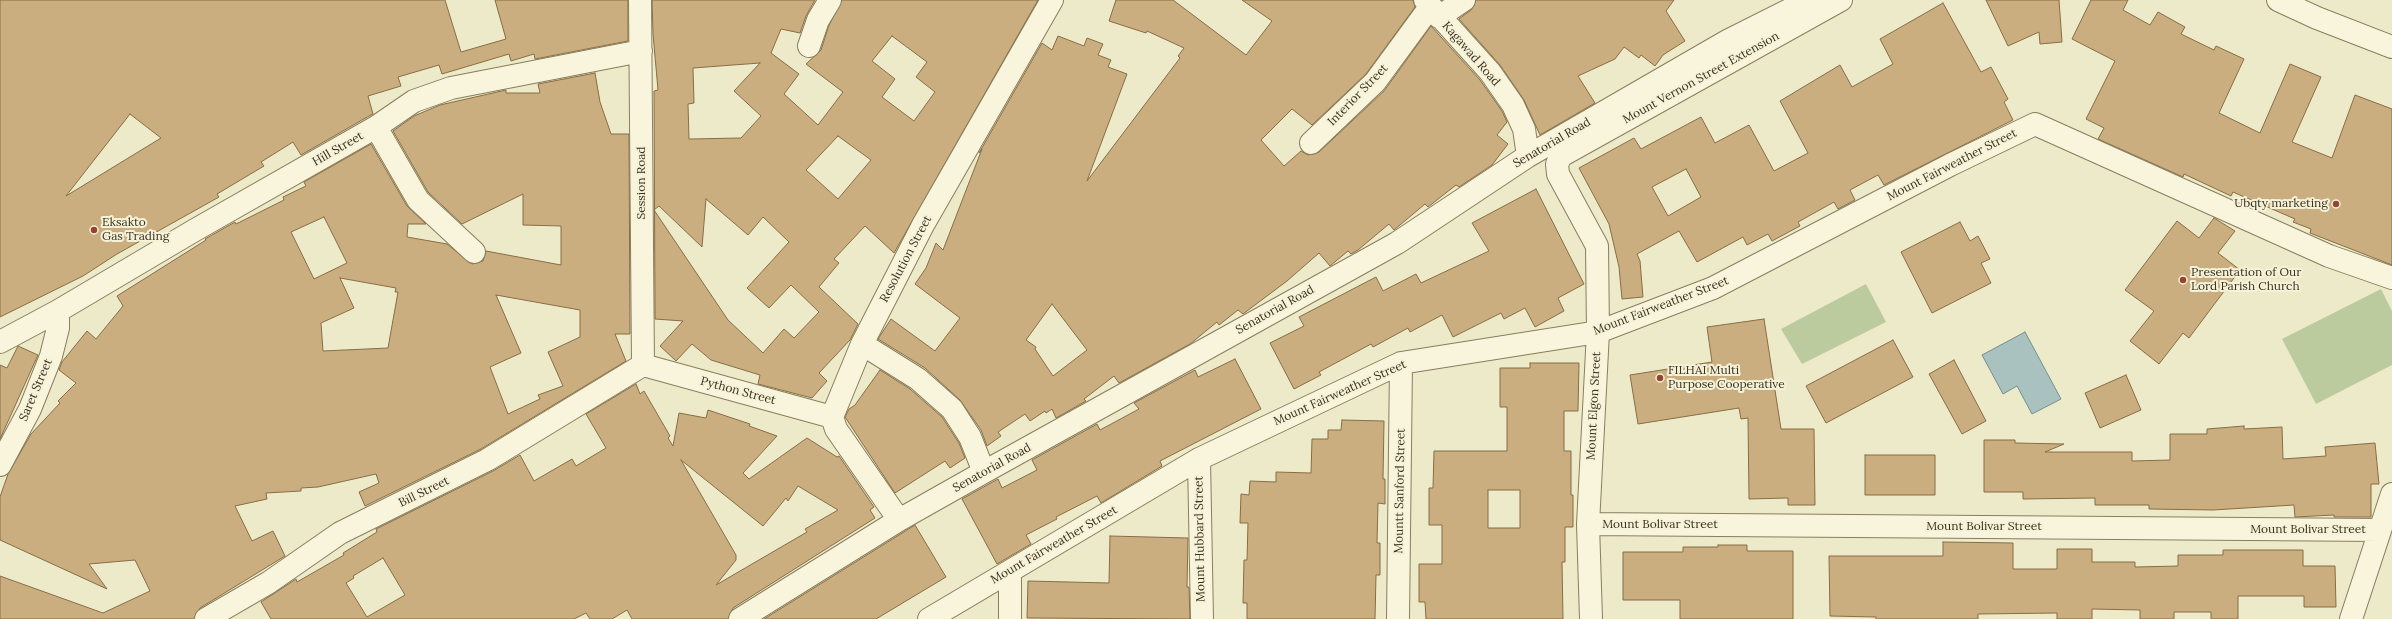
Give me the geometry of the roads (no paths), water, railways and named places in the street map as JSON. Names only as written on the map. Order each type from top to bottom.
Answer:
[{"type":"street","name":"Session Road","points":[[640,0],[642,51],[643,365]]},
{"type":"street","points":[[809,46],[818,20],[830,0]]},
{"type":"street","name":"Resolution Street","points":[[832,417],[862,344],[933,208],[1052,0]]},
{"type":"street","name":"Interior Street","points":[[1311,143],[1374,82],[1431,8],[1464,0]]},
{"type":"street","name":"Senatorial Road","points":[[740,619],[899,520],[1396,243],[1528,156],[1729,40],[1809,0]]},
{"type":"street","name":"Mount Vernon Street Extension","points":[[1562,156],[1841,0]]},
{"type":"street","points":[[2278,0],[2317,18],[2392,46]]},
{"type":"street","name":"Kagawad Road","points":[[1431,8],[1490,72],[1513,105],[1524,129],[1528,156]]},
{"type":"street","name":"Hill Street","points":[[0,342],[58,311],[195,230],[376,127],[414,101],[451,88],[642,51]]},
{"type":"street","name":"Mount Fairweather Street","points":[[929,619],[1199,459],[1401,363],[1598,332],[1713,288],[1950,165],[2035,124],[2329,256],[2392,278]]},
{"type":"street","points":[[376,127],[418,200],[474,252]]},
{"type":"street","name":"Mount Elgon Street","points":[[1562,156],[1557,164],[1558,174],[1597,246],[1598,332],[1588,524],[1591,619]]},
{"type":"street","name":"Saret Street","points":[[0,465],[30,409],[51,356],[58,328],[58,311]]},
{"type":"street","points":[[862,344],[918,379],[952,409],[970,437],[984,472]]},
{"type":"street","name":"Mountt Sanford Street","points":[[1398,619],[1401,363]]},
{"type":"street","name":"Python Street","points":[[643,365],[832,417]]},
{"type":"street","name":"Bill Street","points":[[206,619],[268,583],[340,533],[487,460],[643,365]]},
{"type":"street","points":[[832,417],[836,429],[899,520]]},
{"type":"street","name":"Mount Hubbard Street","points":[[1199,459],[1202,619]]},
{"type":"street","points":[[2351,619],[2392,494]]},
{"type":"street","name":"Mount Bolivar Street","points":[[1588,524],[2380,530]]},
{"type":"street","points":[[1010,571],[1010,619]]},
{"type":"water","points":[[2025,332],[2061,399],[2032,414],[2017,386],[2003,394],[1982,355]]},
{"type":"place","name":"Ubqty marketing","points":[[2336,204]]},
{"type":"place","name":"Eksakto Gas Trading","points":[[94,230]]},
{"type":"place","name":"Presentation of Our Lord Parish Church","points":[[2183,280]]},
{"type":"place","name":"FILHAI Multi Purpose Cooperative","points":[[1660,378]]}]
